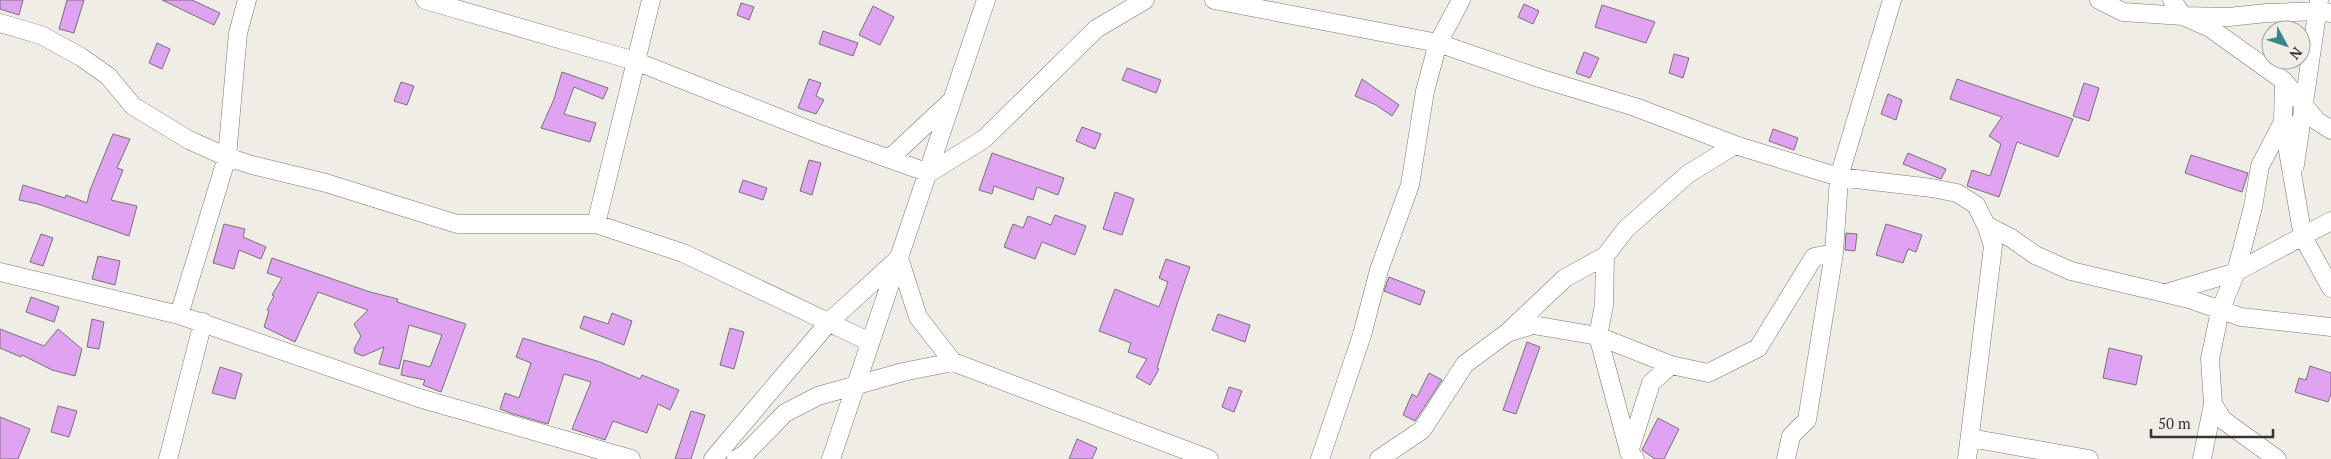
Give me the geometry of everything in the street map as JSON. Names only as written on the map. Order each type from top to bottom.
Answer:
[{"type":"street","points":[[179,314],[227,156],[238,34],[247,0]]},
{"type":"street","points":[[425,0],[635,61],[889,160],[929,173],[984,140],[1096,29],[1145,0]]},
{"type":"street","points":[[596,224],[651,0]]},
{"type":"street","points":[[831,459],[986,0]]},
{"type":"street","points":[[1214,0],[1438,43],[1539,78],[1635,106],[1735,145],[1839,177],[1932,188],[1957,193],[1976,205],[1986,225],[1993,246],[1967,459]]},
{"type":"street","points":[[1320,459],[1362,335],[1379,270],[1410,185],[1425,91],[1438,43],[1461,0]]},
{"type":"street","points":[[1786,459],[1791,436],[1807,420],[1834,253],[1839,177],[1892,0]]},
{"type":"street","points":[[1882,35],[1903,0]]},
{"type":"street","points":[[2099,0],[2183,16],[2229,18],[2322,8],[2292,179]]},
{"type":"street","points":[[2172,0],[2183,16],[2210,28],[2284,81],[2317,121],[2331,130]]},
{"type":"street","points":[[0,23],[41,36],[81,56],[108,76],[133,106],[190,140],[227,156],[252,165],[326,183],[457,224],[596,224],[683,253],[756,290],[870,342]]},
{"type":"street","points":[[2284,81],[2283,122],[2302,237],[2331,288]]},
{"type":"street","points":[[889,160],[953,100]]},
{"type":"street","points":[[2202,459],[2213,404],[2210,360],[2220,311],[2236,272],[2253,207],[2260,166],[2283,122],[2304,107]]},
{"type":"street","points":[[1379,459],[1422,430],[1465,364],[1507,333],[1565,278],[1605,256],[1626,229],[1688,174],[1735,145]]},
{"type":"street","points":[[2165,293],[2236,272],[2331,221]]},
{"type":"street","points":[[1986,225],[2011,238],[2035,255],[2071,271],[2165,293],[2241,317],[2331,327]]},
{"type":"street","points":[[1507,333],[1532,325],[1598,336],[1671,365],[1708,373],[1758,348],[1814,257],[1834,253]]},
{"type":"street","points":[[1605,256],[1604,305],[1598,336],[1630,456]]},
{"type":"street","points":[[714,459],[829,322],[899,258]]},
{"type":"street","points":[[899,258],[918,317],[952,362]]},
{"type":"street","points":[[0,272],[179,314],[419,398],[632,459]]},
{"type":"street","points":[[168,459],[203,322]]},
{"type":"street","points":[[736,459],[744,454],[785,413],[818,396],[903,372],[952,362],[1209,459]]},
{"type":"street","points":[[1630,456],[1651,383],[1671,365]]},
{"type":"street","points":[[2213,404],[2223,420],[2277,459]]},
{"type":"street","points":[[1970,438],[2089,459]]},
{"type":"building","points":[[0,0],[23,0],[19,15],[0,9]]},
{"type":"building","points":[[67,0],[84,0],[74,33],[59,29]]},
{"type":"building","points":[[162,0],[192,0],[220,13],[214,25]]},
{"type":"building","points":[[741,3],[754,7],[749,20],[737,15]]},
{"type":"building","points":[[1524,4],[1539,11],[1533,24],[1518,17]]},
{"type":"building","points":[[1602,5],[1655,22],[1646,43],[1595,27]]},
{"type":"building","points":[[873,6],[894,17],[880,45],[859,35]]},
{"type":"building","points":[[823,31],[858,43],[853,56],[819,44]]},
{"type":"building","points":[[157,43],[170,49],[162,69],[149,63]]},
{"type":"building","points":[[1584,52],[1599,58],[1590,78],[1576,73]]},
{"type":"building","points":[[1674,54],[1689,58],[1683,78],[1669,73]]},
{"type":"building","points":[[1127,68],[1161,80],[1156,93],[1122,80]]},
{"type":"building","points":[[562,72],[608,88],[603,99],[574,87],[564,114],[596,123],[590,142],[541,128],[554,99]]},
{"type":"building","points":[[809,79],[821,83],[816,96],[824,100],[816,114],[798,108]]},
{"type":"building","points":[[1362,79],[1399,105],[1392,116],[1376,105],[1355,96]]},
{"type":"building","points":[[1957,79],[2073,119],[2058,157],[2017,142],[1999,197],[1967,186],[1972,170],[1990,176],[2001,144],[1989,136],[2002,117],[1950,99]]},
{"type":"building","points":[[401,82],[414,86],[407,105],[394,101]]},
{"type":"building","points":[[2084,83],[2099,88],[2089,121],[2073,116]]},
{"type":"building","points":[[1888,94],[1902,100],[1896,120],[1881,114]]},
{"type":"building","points":[[1082,127],[1101,134],[1095,149],[1076,141]]},
{"type":"building","points":[[1773,129],[1798,138],[1794,150],[1769,141]]},
{"type":"building","points":[[113,134],[130,139],[117,168],[123,170],[111,200],[137,206],[129,236],[38,204],[19,200],[23,185],[65,198],[66,195],[87,203],[90,190]]},
{"type":"building","points":[[992,153],[1064,178],[1058,195],[1037,187],[1033,200],[994,186],[992,194],[979,190]]},
{"type":"building","points":[[1908,153],[1946,169],[1941,179],[1903,164]]},
{"type":"building","points":[[2191,155],[2248,173],[2242,192],[2185,173]]},
{"type":"building","points":[[809,160],[821,163],[812,195],[800,191]]},
{"type":"building","points":[[743,180],[767,188],[763,200],[739,192]]},
{"type":"building","points":[[1115,192],[1134,199],[1122,235],[1103,229]]},
{"type":"building","points":[[1055,215],[1086,226],[1075,255],[1042,242],[1035,259],[1004,247],[1013,224],[1023,228],[1028,216],[1051,225]]},
{"type":"building","points":[[224,224],[245,229],[243,237],[266,247],[261,259],[239,250],[234,269],[213,263]]},
{"type":"building","points":[[1886,224],[1922,235],[1916,252],[1908,249],[1903,263],[1876,255]]},
{"type":"building","points":[[1846,233],[1857,234],[1855,251],[1845,250]]},
{"type":"building","points":[[41,234],[53,238],[43,266],[30,262]]},
{"type":"building","points":[[98,256],[120,261],[115,285],[92,279]]},
{"type":"building","points":[[272,258],[370,292],[398,299],[397,302],[466,324],[441,392],[423,385],[425,380],[401,375],[404,360],[430,367],[442,335],[409,325],[399,369],[379,364],[384,347],[363,356],[355,353],[354,349],[361,336],[354,324],[368,310],[318,292],[295,342],[264,327],[269,311],[267,310],[274,296],[272,295],[282,278],[267,273]]},
{"type":"building","points":[[1166,259],[1190,267],[1157,368],[1159,369],[1150,385],[1136,377],[1147,359],[1128,352],[1131,343],[1099,331],[1115,289],[1159,307],[1168,282],[1159,278]]},
{"type":"building","points":[[1389,277],[1425,291],[1420,305],[1384,291]]},
{"type":"building","points":[[31,297],[59,307],[54,322],[26,312]]},
{"type":"building","points":[[612,313],[632,321],[624,345],[580,328],[584,316],[608,324]]},
{"type":"building","points":[[1218,314],[1250,325],[1245,342],[1212,330]]},
{"type":"building","points":[[92,319],[104,322],[99,349],[87,347]]},
{"type":"building","points":[[730,328],[744,332],[734,369],[720,365]]},
{"type":"building","points":[[0,329],[44,346],[58,329],[82,349],[75,376],[52,370],[22,355],[21,357],[0,348]]},
{"type":"building","points":[[523,338],[600,362],[640,379],[642,375],[679,390],[670,410],[658,404],[647,433],[613,421],[605,440],[572,429],[591,382],[564,374],[548,424],[513,414],[500,409],[505,393],[519,398],[531,363],[516,357]]},
{"type":"building","points":[[1527,342],[1540,347],[1516,414],[1503,410]]},
{"type":"building","points":[[2109,348],[2142,356],[2136,385],[2103,378]]},
{"type":"building","points":[[2310,366],[2331,373],[2331,394],[2328,402],[2295,392],[2299,378],[2306,380]]},
{"type":"building","points":[[220,367],[242,374],[235,399],[212,393]]},
{"type":"building","points":[[1429,373],[1442,380],[1415,421],[1403,415],[1412,394],[1417,397]]},
{"type":"building","points":[[1229,387],[1242,391],[1234,412],[1222,407]]},
{"type":"building","points":[[58,406],[77,411],[69,437],[51,432]]},
{"type":"building","points":[[691,411],[705,415],[691,459],[675,459]]},
{"type":"building","points":[[0,417],[30,429],[18,459],[0,459]]},
{"type":"building","points":[[1658,418],[1679,429],[1664,459],[1655,459],[1642,450]]},
{"type":"building","points":[[1077,439],[1097,448],[1092,459],[1069,459]]}]
